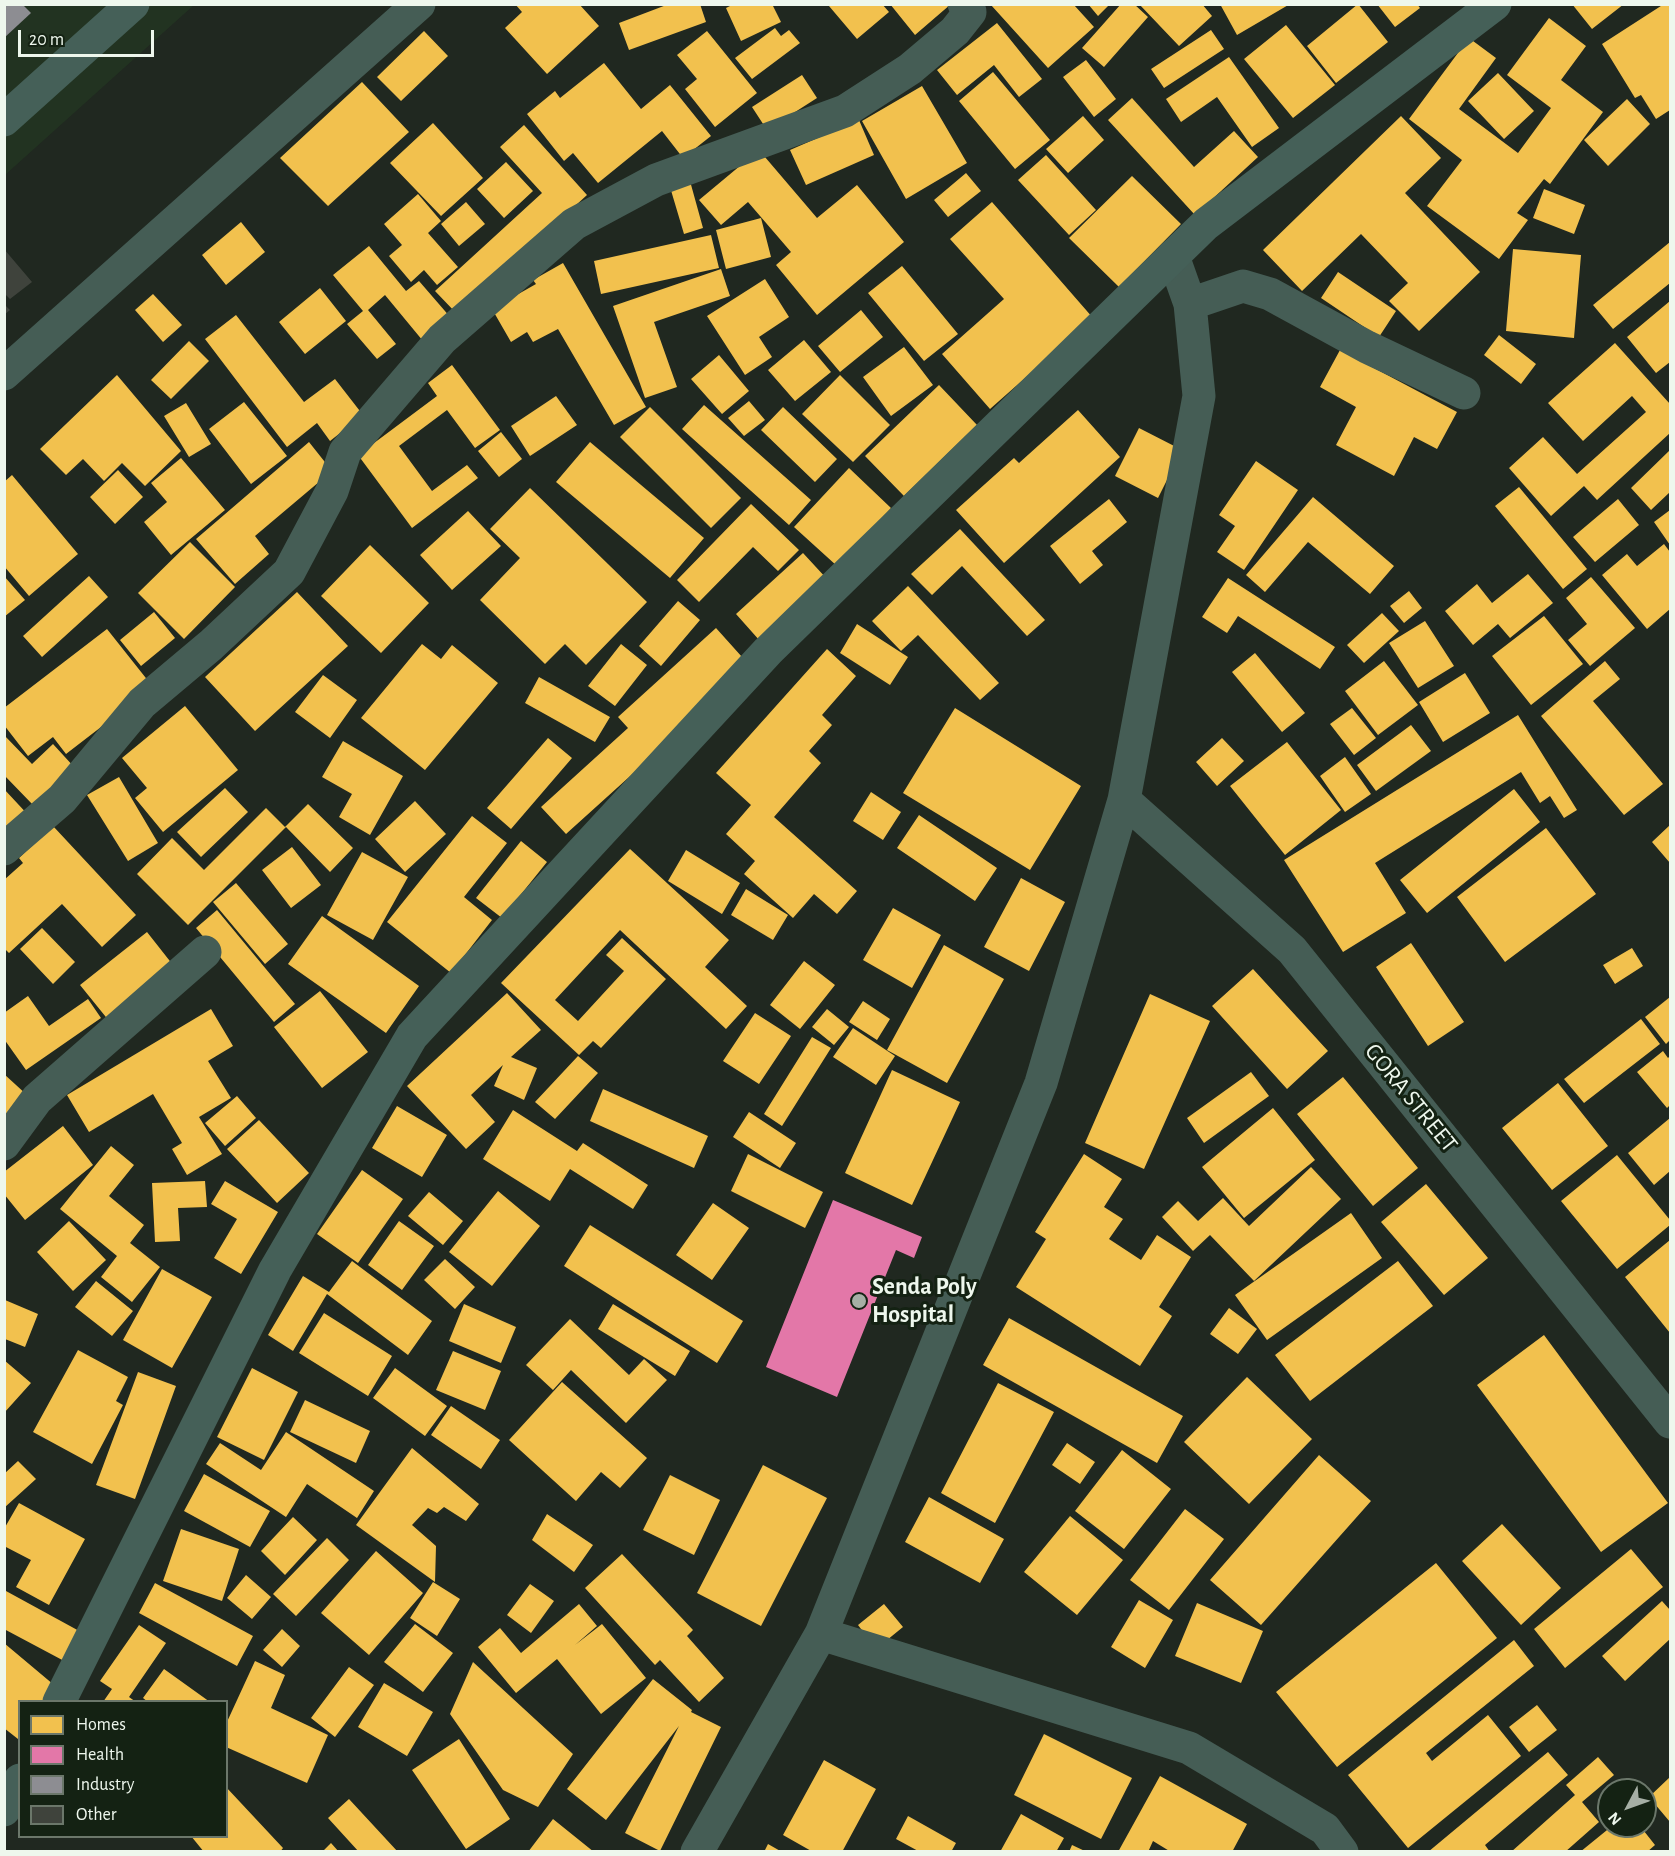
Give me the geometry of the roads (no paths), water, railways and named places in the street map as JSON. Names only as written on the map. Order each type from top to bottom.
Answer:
[{"type":"street","points":[[4,120],[133,4]]},
{"type":"street","points":[[4,374],[419,4]]},
{"type":"street","points":[[4,849],[62,799],[142,703],[211,645],[289,572],[332,491],[345,452],[442,339],[574,224],[656,180],[845,111],[910,69],[955,31],[970,12],[964,4]]},
{"type":"street","points":[[60,1700],[275,1270],[412,1036],[768,651],[1206,224],[1495,4]]},
{"type":"street","points":[[697,1851],[820,1634],[1041,1083],[1124,800],[1199,396],[1190,304],[1173,256]]},
{"type":"street","points":[[1190,304],[1243,286],[1270,294],[1367,347],[1464,393]]},
{"type":"street","name":"GORA STREET","points":[[1124,800],[1292,950],[1671,1422]]},
{"type":"street","points":[[4,1144],[37,1099],[205,952]]},
{"type":"street","points":[[820,1634],[1189,1748],[1325,1829],[1342,1851]]},
{"type":"street","points":[[4,1810],[18,1784]]},
{"type":"place","name":"Senda Poly Hospital","points":[[859,1301]]}]
